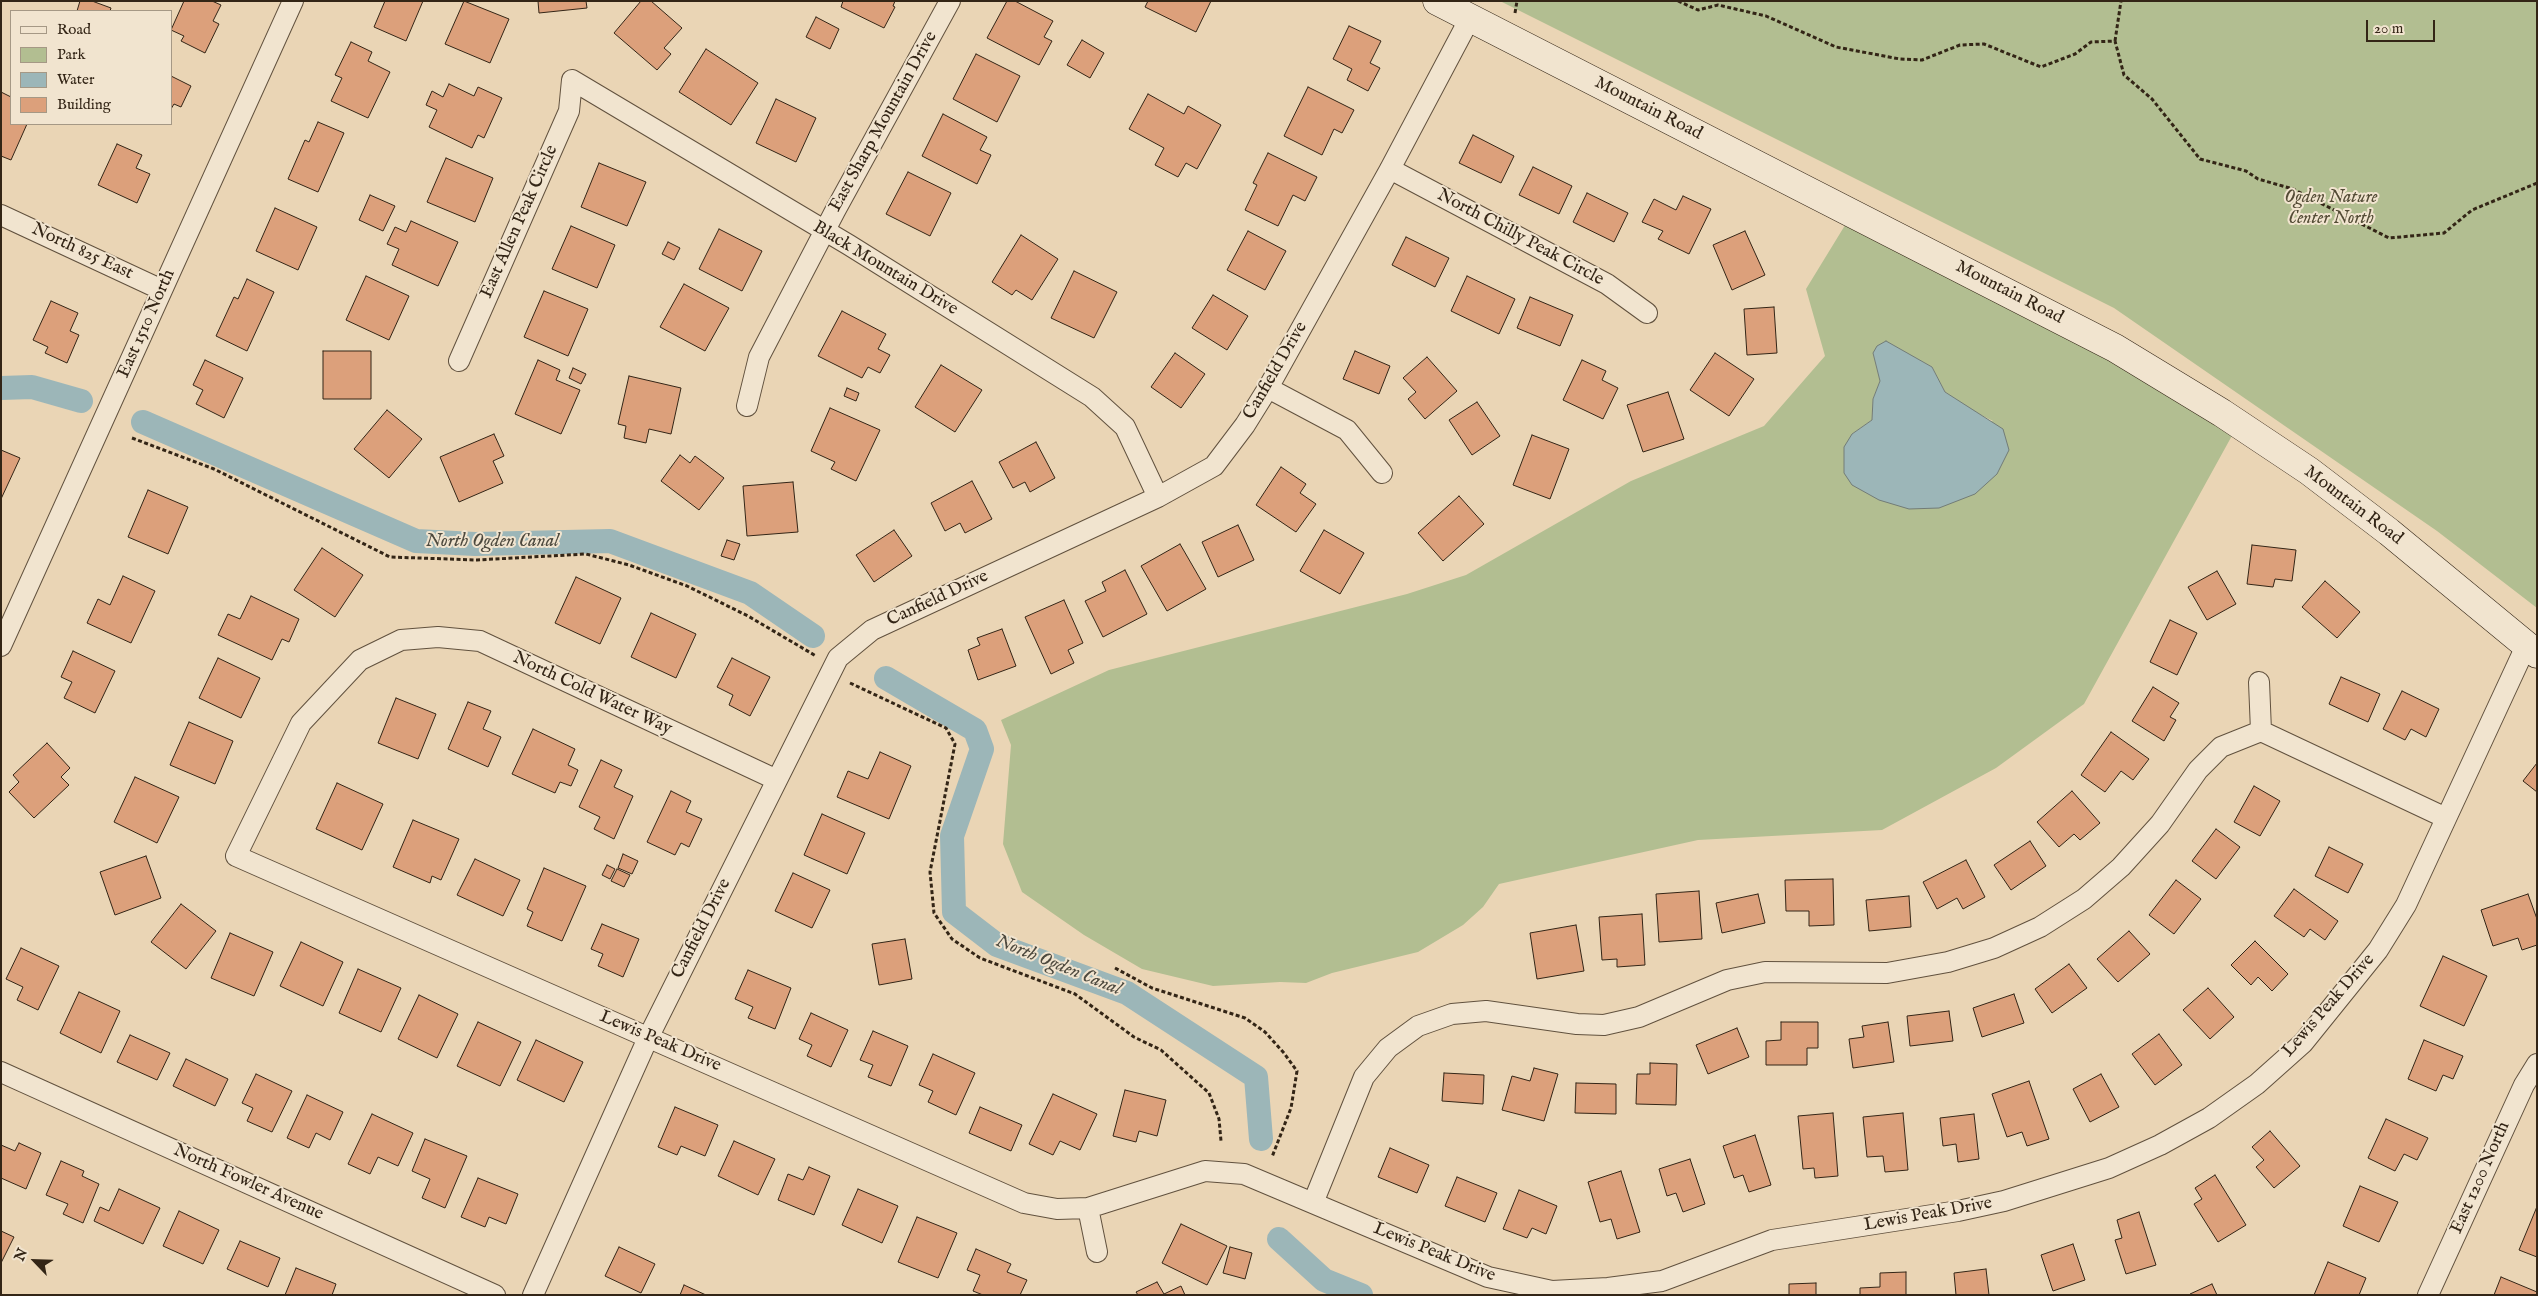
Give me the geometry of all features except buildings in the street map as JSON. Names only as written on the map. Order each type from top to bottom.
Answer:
[{"type":"street","name":"East 1510 North","points":[[1,646],[292,1]]},
{"type":"street","name":"East Sharp Mountain Drive","points":[[747,406],[758,357],[824,231],[950,1]]},
{"type":"street","name":"Mountain Road","points":[[1437,1],[2114,348],[2222,413],[2309,471],[2389,532],[2531,650]]},
{"type":"street","name":"Canfield Drive","points":[[533,1295],[648,1038],[838,658],[872,630],[1158,498],[1214,466],[1245,425],[1268,388],[1390,169],[1470,18]]},
{"type":"street","name":"Black Mountain Drive","points":[[572,80],[824,231],[1092,397],[1125,428],[1158,498]]},
{"type":"street","name":"East Allen Peak Circle","points":[[459,361],[569,111],[572,80]]},
{"type":"street","name":"North Chilly Peak Circle","points":[[1390,169],[1608,284],[1646,313]]},
{"type":"street","name":"North 825 East","points":[[1,215],[162,290]]},
{"type":"street","points":[[1268,388],[1346,430],[1382,473]]},
{"type":"street","name":"North Cold Water Way","points":[[236,856],[301,723],[360,660],[401,640],[438,637],[480,641],[777,780]]},
{"type":"street","name":"Lewis Peak Drive","points":[[236,856],[1024,1203],[1057,1209],[1088,1208],[1205,1171],[1244,1174],[1488,1277],[1552,1291],[1608,1288],[1665,1288],[1772,1240],[1958,1212],[2053,1187],[2109,1168],[2143,1153],[2210,1118],[2257,1084],[2303,1042],[2341,998],[2378,950],[2406,905],[2446,818],[2531,650]]},
{"type":"street","points":[[2260,682],[2261,731]]},
{"type":"street","points":[[1313,1203],[1364,1077],[1388,1048],[1418,1026],[1452,1014],[1486,1011],[1577,1024],[1604,1024],[1639,1017],[1727,980],[1765,972],[1888,973],[1948,962],[1994,948],[2040,927],[2084,899],[2121,867],[2160,824],[2198,770],[2221,746],[2261,731],[2446,818]]},
{"type":"street","name":"East 1200 North","points":[[2428,1295],[2524,1085],[2537,1064]]},
{"type":"street","name":"North Fowler Avenue","points":[[1,1072],[495,1295]]},
{"type":"street","points":[[1088,1208],[1097,1252]]},
{"type":"path","points":[[1678,1],[1698,10],[1718,5],[1766,16],[1836,47],[1900,59],[1922,60],[1960,45],[1984,44],[2041,67],[2075,54],[2091,42],[2115,41]]},
{"type":"path","points":[[2121,1],[2115,41],[2124,75],[2152,99],[2200,159],[2246,171],[2258,179],[2293,189],[2389,238],[2444,233],[2472,210],[2537,183]]},
{"type":"path","points":[[132,438],[214,469],[390,557],[476,560],[586,554],[629,565],[688,586],[748,616],[822,661]]},
{"type":"path","points":[[850,683],[946,728],[956,744],[930,872],[934,913],[952,939],[980,958],[1075,994],[1134,1037],[1161,1050],[1209,1094],[1219,1119],[1221,1140]]},
{"type":"path","points":[[1115,968],[1152,988],[1245,1018],[1265,1032],[1284,1053],[1297,1071],[1291,1108],[1272,1157]]},
{"type":"green space","name":"Ogden Nature Center North","points":[[1500,1],[2537,1],[2537,608],[2437,531],[2114,308]]},
{"type":"green space","points":[[1847,222],[2098,350],[2234,432],[2084,704],[1996,768],[1882,830],[1698,840],[1499,884],[1483,907],[1463,925],[1418,952],[1332,973],[1306,983],[1280,982],[1213,986],[1142,969],[1084,935],[1022,892],[1003,844],[1011,745],[1001,720],[1109,670],[1407,594],[1466,575],[1631,481],[1764,426],[1825,356],[1806,289]],"holes":[[[1886,342],[1932,367],[1945,392],[1969,409],[1993,421],[1852,434],[1872,420],[1873,399],[1880,381],[1873,353]]]},
{"type":"water","points":[[1886,341],[1932,367],[1945,392],[2003,429],[2009,450],[1997,474],[1975,494],[1939,508],[1909,509],[1879,500],[1852,485],[1844,473],[1844,447],[1852,434],[1872,420],[1873,399],[1880,381],[1873,353],[1877,346]]},
{"type":"waterway","name":"North Ogden Canal","points":[[1,388],[32,387],[81,401]]},
{"type":"waterway","name":"North Ogden Canal","points":[[143,422],[416,541],[475,544],[610,541],[750,593],[813,636]]},
{"type":"waterway","name":"North Ogden Canal","points":[[886,678],[975,730],[982,749],[952,836],[954,912],[997,945],[1127,993],[1256,1077],[1261,1139]]},
{"type":"waterway","name":"North Ogden Canal","points":[[1279,1239],[1324,1280],[1361,1295]]}]
